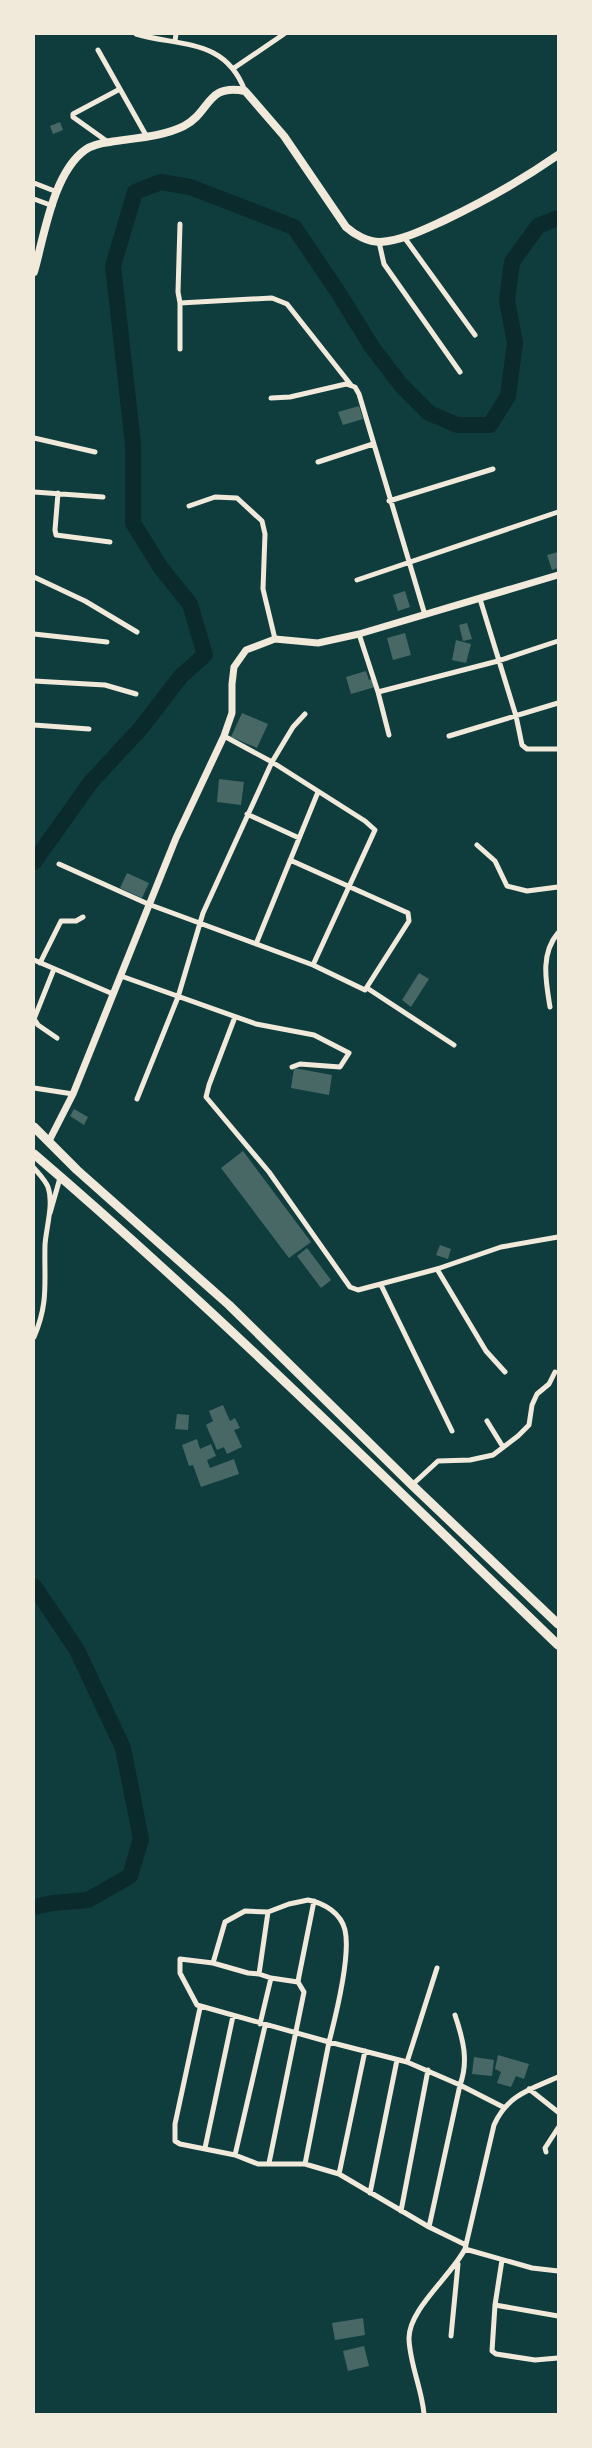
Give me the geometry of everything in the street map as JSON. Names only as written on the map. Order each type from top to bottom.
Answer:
[{"type":"highway","points":[[34,1127],[77,1170],[229,1305],[412,1485],[558,1624]]},
{"type":"highway","points":[[34,1154],[176,1279],[291,1385],[558,1645]]},
{"type":"highway","points":[[364,1457],[373,1447]]},
{"type":"main road","points":[[34,272],[56,192],[70,166],[79,155],[90,147],[108,142],[147,137],[186,126],[214,94],[220,91],[236,89],[245,91],[284,136],[346,227],[360,237],[379,242],[404,237],[487,200],[558,155]]},
{"type":"street","points":[[136,34],[207,48],[234,68],[245,91]]},
{"type":"street","points":[[175,41],[176,34]]},
{"type":"street","points":[[234,68],[284,34]]},
{"type":"street","points":[[98,50],[147,137]]},
{"type":"street","points":[[108,142],[73,117],[73,114],[120,89]]},
{"type":"street","points":[[34,183],[56,192]]},
{"type":"street","points":[[34,199],[53,206]]},
{"type":"street","points":[[180,224],[178,292],[180,303],[180,349]]},
{"type":"street","points":[[404,237],[474,335]]},
{"type":"street","points":[[379,242],[384,264],[460,372]]},
{"type":"street","points":[[180,303],[272,298],[281,300],[287,304],[359,394],[425,615]]},
{"type":"street","points":[[271,398],[290,397],[341,385],[351,385]]},
{"type":"street","points":[[34,438],[96,452]]},
{"type":"street","points":[[318,462],[373,444]]},
{"type":"street","points":[[390,501],[492,469]]},
{"type":"street","points":[[34,492],[103,496]]},
{"type":"street","points":[[58,493],[54,530],[56,535],[110,542]]},
{"type":"street","points":[[189,506],[215,497],[237,498],[262,521],[266,534],[263,589],[275,639]]},
{"type":"street","points":[[357,580],[558,512]]},
{"type":"street","points":[[48,1141],[73,1094],[148,904],[184,820],[224,736],[232,713],[232,684],[238,661],[246,650],[275,639],[318,643],[359,634],[558,575]]},
{"type":"street","points":[[34,577],[85,601],[137,632]]},
{"type":"street","points":[[480,599],[524,748],[558,749]]},
{"type":"street","points":[[34,634],[107,642]]},
{"type":"street","points":[[359,634],[378,692],[389,735]]},
{"type":"street","points":[[378,692],[498,661],[558,641]]},
{"type":"street","points":[[34,681],[105,685],[136,694]]},
{"type":"street","points":[[449,736],[558,703]]},
{"type":"street","points":[[137,1099],[178,997],[203,913],[272,762],[293,728],[305,714]]},
{"type":"street","points":[[34,725],[88,728]]},
{"type":"street","points":[[224,736],[272,762],[370,824],[375,830],[313,965]]},
{"type":"street","points":[[256,944],[318,792]]},
{"type":"street","points":[[248,814],[299,838]]},
{"type":"street","points":[[477,845],[495,861],[507,886],[527,891],[558,887]]},
{"type":"street","points":[[59,864],[148,904],[313,965],[363,990],[367,988],[393,949],[409,921],[409,916],[405,911],[349,888],[290,860]]},
{"type":"street","points":[[40,963],[61,921],[76,921],[83,918]]},
{"type":"street","points":[[550,1008],[545,970],[549,949],[558,933]]},
{"type":"street","points":[[34,960],[113,994]]},
{"type":"street","points":[[54,969],[34,1019],[38,1025],[57,1038]]},
{"type":"street","points":[[121,976],[263,1026],[314,1035],[348,1053],[340,1067],[300,1064],[292,1067]]},
{"type":"street","points":[[367,988],[454,1045]]},
{"type":"street","points":[[235,1017],[206,1097],[269,1172],[347,1285],[358,1290],[380,1285],[437,1269],[501,1246],[558,1236]]},
{"type":"street","points":[[34,1088],[73,1094]]},
{"type":"street","points":[[34,1168],[48,1187],[45,1295],[42,1313],[34,1337]]},
{"type":"street","points":[[46,1228],[60,1178]]},
{"type":"street","points":[[437,1269],[486,1351],[505,1372]]},
{"type":"street","points":[[380,1285],[452,1431]]},
{"type":"street","points":[[412,1485],[438,1461],[484,1458],[493,1455],[525,1430],[531,1417],[532,1405],[539,1392],[549,1384],[555,1372]]},
{"type":"street","points":[[487,1421],[503,1447]]},
{"type":"street","points":[[213,1963],[224,1922],[245,1911],[268,1912],[300,1901],[314,1901],[333,1911],[345,1929],[347,1944],[305,2164]]},
{"type":"street","points":[[269,2163],[298,2033],[304,1992],[298,1982],[314,1901]]},
{"type":"street","points":[[259,1974],[268,1912]]},
{"type":"street","points":[[298,1982],[271,1978],[185,1958],[180,1961],[181,1978],[200,2008],[407,2062],[428,2070],[501,2106]]},
{"type":"street","points":[[407,2062],[437,1968]]},
{"type":"street","points":[[235,2155],[263,2025],[271,1978]]},
{"type":"street","points":[[200,2008],[174,2135],[175,2141],[180,2144],[235,2155],[258,2164],[305,2164],[339,2174],[466,2247],[532,2268],[558,2271]]},
{"type":"street","points":[[430,2227],[466,2062],[455,2015]]},
{"type":"street","points":[[205,2148],[232,2016]]},
{"type":"street","points":[[339,2174],[365,2051]]},
{"type":"street","points":[[370,2193],[397,2060]]},
{"type":"street","points":[[401,2211],[428,2070]]},
{"type":"street","points":[[424,2414],[411,2350],[411,2324],[458,2263],[466,2247],[494,2125],[501,2106],[529,2089],[558,2076]]},
{"type":"street","points":[[529,2089],[558,2112]]},
{"type":"street","points":[[546,2152],[545,2148],[558,2128]]},
{"type":"street","points":[[502,2260],[491,2344],[493,2352],[535,2360],[558,2358]]},
{"type":"street","points":[[451,2336],[458,2263]]},
{"type":"street","points":[[495,2305],[558,2316]]},
{"type":"building","points":[[60,122],[63,130],[53,134],[50,126]]},
{"type":"building","points":[[359,406],[363,419],[343,425],[338,412]]},
{"type":"building","points":[[558,552],[558,568],[552,570],[547,555]]},
{"type":"building","points":[[405,591],[410,607],[398,611],[393,595]]},
{"type":"building","points":[[467,623],[472,639],[463,641],[459,625]]},
{"type":"building","points":[[405,633],[411,655],[393,660],[387,638]]},
{"type":"building","points":[[456,640],[471,644],[466,663],[452,660]]},
{"type":"building","points":[[366,671],[369,680],[372,679],[375,687],[351,694],[346,677]]},
{"type":"building","points":[[242,713],[268,724],[257,748],[231,737]]},
{"type":"building","points":[[219,779],[244,782],[241,805],[217,802]]},
{"type":"building","points":[[127,873],[149,883],[142,898],[120,888]]},
{"type":"building","points":[[419,973],[429,979],[411,1007],[402,1000]]},
{"type":"building","points":[[294,1068],[332,1075],[329,1095],[291,1088]]},
{"type":"building","points":[[74,1109],[88,1117],[84,1125],[70,1116]]},
{"type":"building","points":[[243,1151],[311,1242],[289,1258],[221,1168]]},
{"type":"building","points":[[440,1245],[451,1249],[448,1259],[436,1255]]},
{"type":"building","points":[[307,1248],[331,1280],[321,1288],[297,1256]]},
{"type":"building","points":[[223,1405],[230,1421],[235,1418],[240,1428],[234,1430],[242,1447],[227,1454],[224,1447],[217,1450],[206,1425],[213,1421],[209,1411]]},
{"type":"building","points":[[177,1414],[189,1415],[188,1430],[175,1429]]},
{"type":"building","points":[[197,1439],[200,1449],[211,1444],[216,1456],[207,1460],[210,1468],[234,1459],[239,1474],[201,1487],[193,1465],[189,1466],[182,1445]]},
{"type":"building","points":[[498,2055],[529,2064],[524,2079],[516,2076],[511,2087],[497,2083],[501,2072],[495,2069]]},
{"type":"building","points":[[474,2057],[494,2060],[492,2076],[472,2074]]},
{"type":"building","points":[[363,2318],[365,2335],[335,2340],[332,2323]]},
{"type":"building","points":[[364,2346],[369,2366],[348,2371],[343,2351]]},
{"type":"waterway","points":[[34,862],[91,782],[141,728],[181,676],[205,655],[190,604],[161,568],[133,523],[133,444],[113,266],[135,192],[161,182],[190,187],[294,227],[372,347],[401,385],[429,413],[457,425],[490,425],[508,396],[515,343],[507,300],[512,262],[538,226],[558,218]]},
{"type":"waterway","points":[[34,1586],[77,1650],[123,1748],[141,1839],[130,1876],[88,1900],[53,1903],[34,1907]]}]
